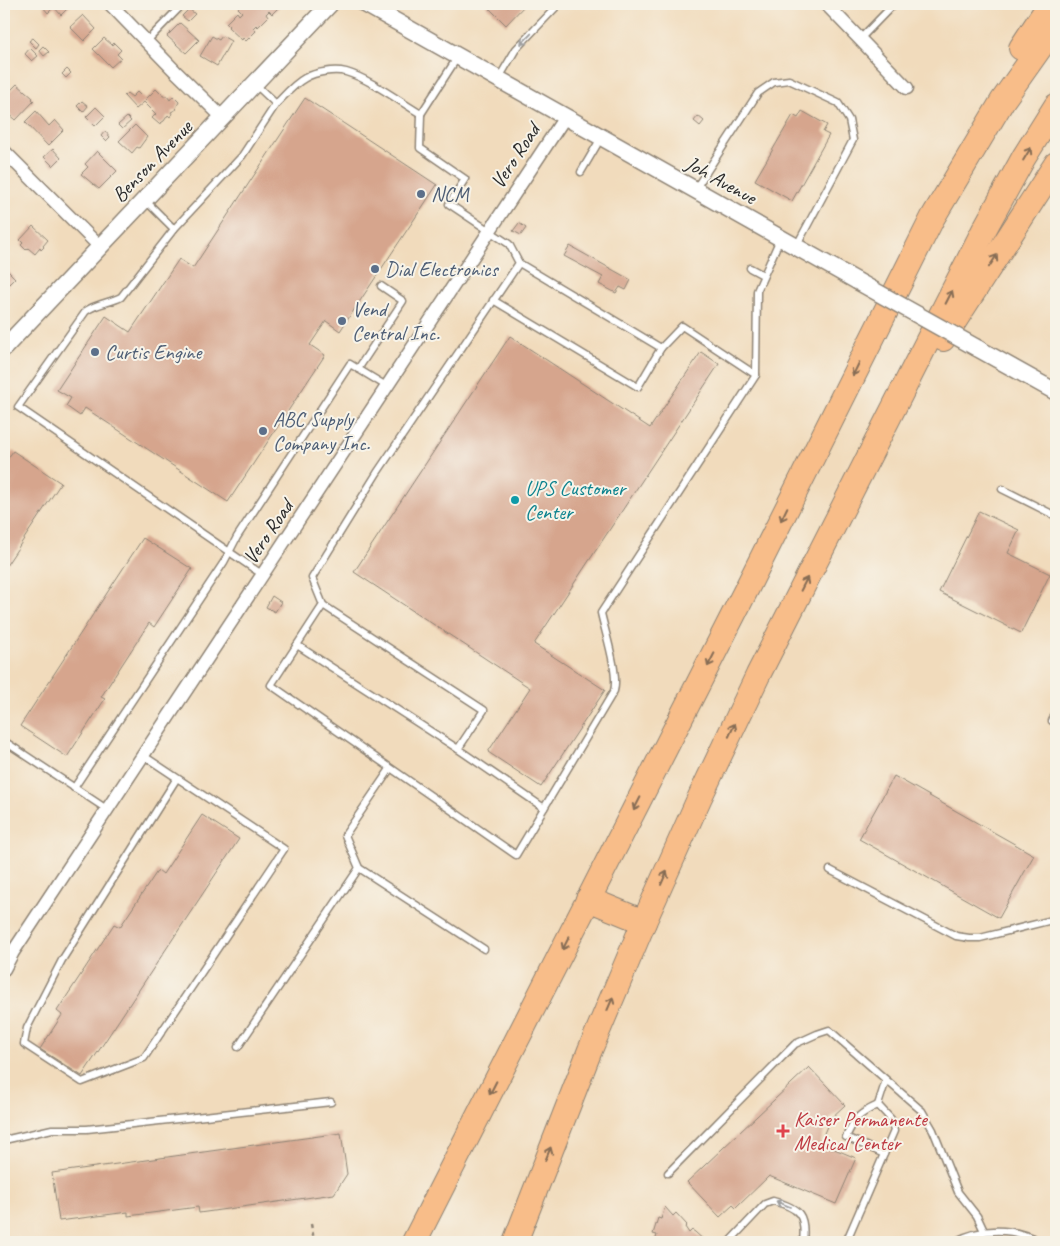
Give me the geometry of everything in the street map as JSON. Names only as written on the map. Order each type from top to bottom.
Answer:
[{"type":"highway","points":[[872,337],[932,208],[975,125],[1050,4]]},
{"type":"highway","points":[[414,1242],[934,217],[1003,100],[1056,25]]},
{"type":"highway","points":[[515,1242],[583,1067],[644,922],[699,799],[758,675],[985,228],[1024,157],[1056,106]]},
{"type":"highway","points":[[872,450],[1056,164]]},
{"type":"highway","points":[[588,899],[644,922]]},
{"type":"street","points":[[110,4],[223,118]]},
{"type":"street","name":"Benson Avenue","points":[[4,348],[330,4]]},
{"type":"street","name":"Joh Avenue","points":[[365,4],[1056,392]]},
{"type":"street","points":[[826,4],[907,88]]},
{"type":"street","name":"Vero Road","points":[[4,969],[13,952],[388,387],[565,116]]},
{"type":"street","points":[[4,151],[99,246]]},
{"type":"lane","points":[[147,41],[183,4]]},
{"type":"lane","points":[[498,79],[516,49],[559,4]]},
{"type":"lane","points":[[860,39],[894,4]]},
{"type":"lane","points":[[458,57],[421,114],[420,148],[465,180],[450,204],[508,244],[519,263],[661,348]]},
{"type":"lane","points":[[263,575],[18,407],[86,311],[93,306],[115,300],[121,296],[174,229],[242,156],[276,104],[292,87],[305,78],[321,72],[346,72],[421,114]]},
{"type":"lane","points":[[695,190],[758,93],[774,82],[789,80],[838,103],[849,120],[853,140],[796,247]]},
{"type":"lane","points":[[255,84],[276,104]]},
{"type":"lane","points":[[582,172],[602,137]]},
{"type":"lane","points":[[145,199],[174,229]]},
{"type":"lane","points":[[323,605],[271,685],[516,855],[614,691],[614,673],[601,613],[756,375],[758,291],[763,275],[781,238]]},
{"type":"lane","points":[[458,749],[484,710],[323,605],[312,578],[377,472],[519,263]]},
{"type":"lane","points":[[750,268],[763,275]]},
{"type":"lane","points":[[358,369],[403,301],[381,286]]},
{"type":"lane","points":[[493,300],[638,387],[661,348],[682,326],[756,375]]},
{"type":"lane","points":[[74,788],[350,364],[388,387]]},
{"type":"lane","points":[[1002,490],[1056,516]]},
{"type":"lane","points":[[297,645],[458,749],[544,808]]},
{"type":"lane","points":[[1052,721],[1056,712]]},
{"type":"lane","points":[[4,741],[108,810]]},
{"type":"lane","points":[[144,756],[284,849],[144,1058],[82,1082],[24,1044],[27,1028],[62,960],[177,778]]},
{"type":"lane","points":[[390,768],[345,836],[359,868],[484,949]]},
{"type":"lane","points":[[238,1047],[359,868]]},
{"type":"lane","points":[[830,870],[956,936],[980,938],[1056,919]]},
{"type":"lane","points":[[668,1173],[795,1044],[829,1030],[916,1104],[928,1120],[953,1182],[964,1201],[977,1216],[984,1231]]},
{"type":"lane","points":[[884,1154],[846,1137],[853,1122],[860,1113],[878,1105],[886,1080]]},
{"type":"lane","points":[[4,1140],[52,1129],[87,1129],[331,1102]]},
{"type":"lane","points":[[846,1242],[894,1131],[891,1119],[878,1105]]},
{"type":"lane","points":[[732,1242],[765,1204],[773,1200],[793,1209],[802,1218],[804,1224],[803,1242]]},
{"type":"lane","points":[[954,1242],[984,1231],[1020,1233],[1041,1242]]},
{"type":"path","points":[[311,1224],[314,1240],[317,1242]]},
{"type":"building","points":[[47,4],[72,4],[61,15],[54,7],[48,13],[43,7]]},
{"type":"building","points":[[242,4],[282,4],[272,14],[269,11],[266,14],[268,17],[258,27],[256,25],[253,28],[256,31],[246,41],[243,38],[242,40],[226,23],[237,12],[239,15],[242,12],[238,8]]},
{"type":"building","points":[[485,4],[526,4],[506,25]]},
{"type":"building","points":[[189,9],[195,14],[188,21],[182,16]]},
{"type":"building","points":[[83,15],[96,29],[84,41],[70,27]]},
{"type":"building","points":[[180,23],[199,40],[186,53],[167,36]]},
{"type":"building","points":[[212,36],[219,40],[222,36],[231,41],[217,66],[200,56]]},
{"type":"building","points":[[33,38],[39,44],[36,48],[29,41]]},
{"type":"building","points":[[104,38],[112,45],[114,43],[121,50],[117,54],[121,58],[111,67],[93,49]]},
{"type":"building","points":[[43,46],[49,52],[44,56],[39,50]]},
{"type":"building","points":[[30,48],[38,56],[32,61],[25,54]]},
{"type":"building","points":[[67,69],[71,73],[66,78],[62,74]]},
{"type":"building","points":[[17,84],[34,101],[16,120],[6,111],[10,107],[4,102],[4,97]]},
{"type":"building","points":[[156,89],[170,100],[173,96],[179,102],[177,109],[171,112],[170,117],[168,115],[159,124],[152,118],[156,114],[144,102],[136,109],[124,96],[127,93],[132,97],[137,92],[145,100]]},
{"type":"building","points":[[305,98],[437,185],[340,331],[326,321],[310,345],[325,355],[228,502],[85,408],[80,416],[66,406],[71,398],[57,390],[106,316],[130,332],[179,259],[193,268]]},
{"type":"building","points":[[82,101],[88,106],[83,112],[77,106]]},
{"type":"building","points":[[96,107],[105,116],[95,126],[86,117]]},
{"type":"building","points":[[36,111],[49,126],[55,120],[64,130],[48,146],[25,122]]},
{"type":"building","points":[[802,111],[827,125],[823,132],[829,135],[792,201],[755,180],[793,115],[798,118]]},
{"type":"building","points":[[698,116],[704,121],[700,126],[694,121]]},
{"type":"building","points":[[127,117],[131,121],[122,129],[118,125]]},
{"type":"building","points":[[135,125],[147,137],[139,148],[137,147],[132,153],[119,141]]},
{"type":"building","points":[[105,131],[110,137],[106,141],[101,136]]},
{"type":"building","points":[[53,149],[61,158],[53,166],[44,157]]},
{"type":"building","points":[[97,151],[117,171],[99,189],[81,174],[88,167],[85,164]]},
{"type":"building","points":[[519,223],[526,228],[521,235],[513,231]]},
{"type":"building","points":[[33,226],[48,240],[44,247],[41,250],[40,248],[35,254],[28,248],[26,250],[21,245],[23,243],[20,240]]},
{"type":"building","points":[[570,246],[631,280],[626,290],[620,287],[616,293],[599,284],[603,277],[564,256]]},
{"type":"building","points":[[4,267],[15,278],[4,289]]},
{"type":"building","name":"UPS Customer Center","points":[[510,336],[650,428],[701,352],[719,364],[534,644],[605,690],[541,787],[488,752],[530,688],[354,572]]},
{"type":"building","points":[[13,451],[61,483],[4,569],[4,464]]},
{"type":"building","points":[[979,511],[1019,530],[1008,553],[1050,574],[1021,633],[939,592]]},
{"type":"building","points":[[143,538],[192,569],[154,627],[149,623],[101,697],[105,699],[67,757],[20,726]]},
{"type":"building","points":[[272,596],[281,602],[275,612],[266,607]]},
{"type":"building","points":[[894,776],[1034,855],[999,918],[859,839]]},
{"type":"building","points":[[202,815],[239,839],[82,1076],[40,1049],[62,1015],[57,1011],[114,924],[120,927],[158,870],[163,874]]},
{"type":"building","name":"Kaiser Permanente Medical Center","points":[[809,1067],[845,1105],[830,1119],[820,1143],[856,1158],[836,1204],[769,1176],[736,1208],[733,1205],[720,1217],[687,1182]]},
{"type":"building","points":[[341,1133],[347,1174],[334,1194],[199,1213],[198,1207],[128,1216],[128,1212],[59,1221],[52,1173]]},
{"type":"building","points":[[665,1207],[673,1216],[676,1213],[687,1225],[685,1227],[689,1233],[692,1230],[706,1242],[655,1242],[657,1235],[653,1234],[658,1218],[661,1219]]},
{"type":"place","name":"NCM","points":[[421,194]]},
{"type":"place","name":"Dial Electronics","points":[[375,269]]},
{"type":"place","name":"Vend Central Inc.","points":[[342,321]]},
{"type":"place","name":"Curtis Engine","points":[[95,352]]},
{"type":"place","name":"ABC Supply Company Inc.","points":[[263,431]]},
{"type":"place","name":"UPS Customer Center","points":[[515,500]]},
{"type":"place","name":"Kaiser Permanente Medical Center","points":[[783,1131]]}]
